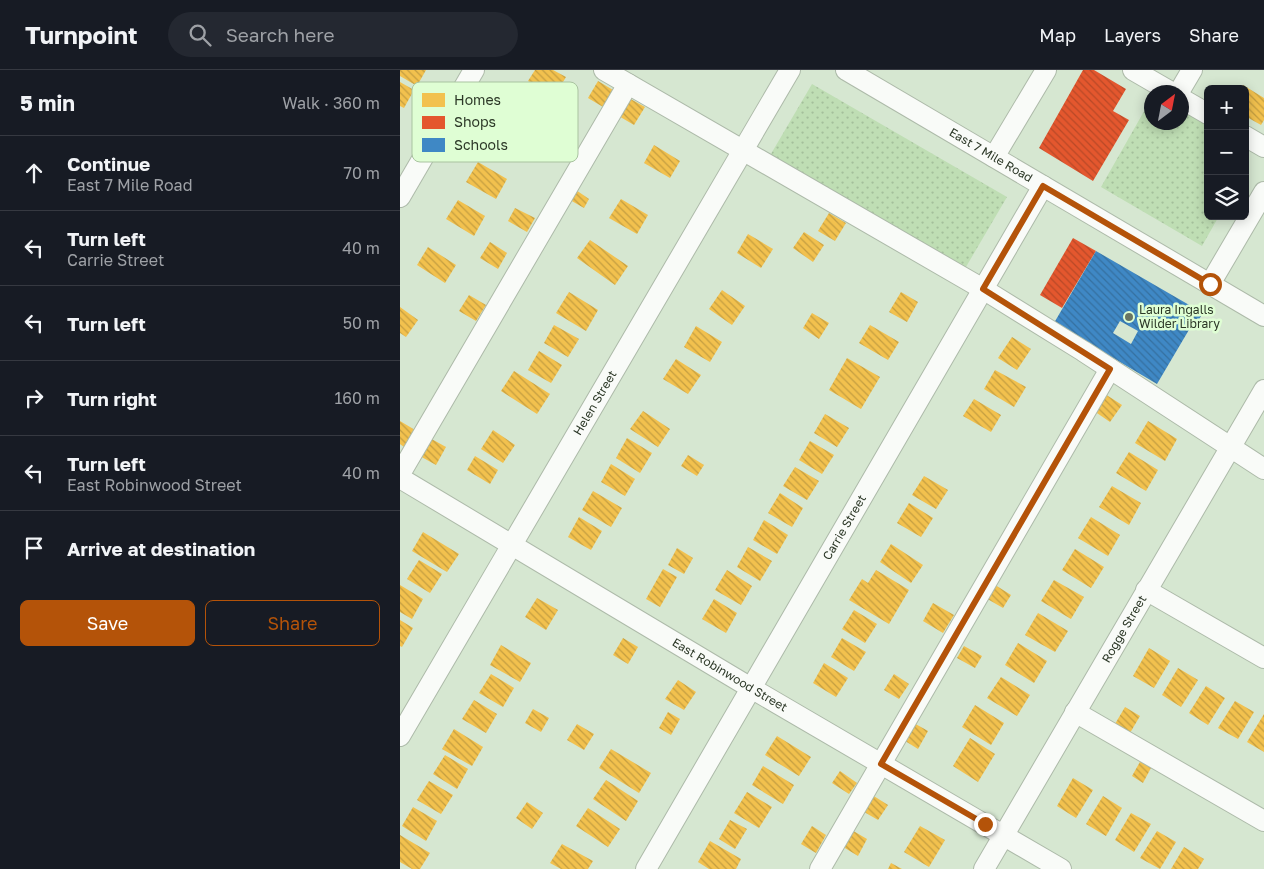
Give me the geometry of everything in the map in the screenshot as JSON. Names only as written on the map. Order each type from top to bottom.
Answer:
[{"type":"street","points":[[467,82],[474,70]]},
{"type":"street","points":[[604,70],[983,289],[1264,469]]},
{"type":"street","name":"Helen Street","points":[[400,736],[742,149],[790,70]]},
{"type":"street","name":"East 7 Mile Road","points":[[846,70],[1264,316]]},
{"type":"street","points":[[994,157],[1046,70]]},
{"type":"street","points":[[1133,70],[1159,85]]},
{"type":"street","points":[[1183,85],[1192,70]]},
{"type":"street","points":[[400,476],[628,84]]},
{"type":"street","points":[[1189,103],[1204,112]]},
{"type":"street","points":[[1249,138],[1264,147]]},
{"type":"street","points":[[400,197],[420,162]]},
{"type":"street","name":"Carrie Street","points":[[646,869],[1043,186]]},
{"type":"street","points":[[1210,284],[1264,192]]},
{"type":"street","points":[[820,869],[1110,369]]},
{"type":"street","name":"Rogge Street","points":[[984,869],[1264,390]]},
{"type":"street","name":"East Robinwood Street","points":[[400,476],[751,688],[1062,869]]},
{"type":"street","points":[[1146,590],[1264,658]]},
{"type":"street","points":[[1075,712],[1264,821]]},
{"type":"green space","points":[[812,84],[1007,197],[963,272],[768,159]]},
{"type":"green space","points":[[1144,111],[1144,130],[1189,130],[1189,114],[1204,123],[1204,220],[1217,220],[1202,246],[1101,187]]},
{"type":"building: Homes","points":[[400,70],[426,70],[419,82],[412,83],[400,76]]},
{"type":"building: Homes","points":[[535,70],[553,70],[566,77],[563,82],[528,81]]},
{"type":"building: Homes","points":[[598,81],[613,90],[603,107],[588,98]]},
{"type":"building: Homes","points":[[400,82],[412,89],[412,94],[404,108],[400,106]]},
{"type":"building: Homes","points":[[1249,89],[1264,98],[1264,120],[1261,125],[1249,118]]},
{"type":"building: Homes","points":[[627,97],[645,107],[634,125],[617,115]]},
{"type":"building: Homes","points":[[654,145],[680,161],[670,178],[644,163]]},
{"type":"building: Homes","points":[[478,162],[507,179],[496,199],[466,182]]},
{"type":"building: Homes","points":[[576,190],[589,199],[584,208],[570,200]]},
{"type":"building: Homes","points":[[621,199],[648,215],[637,234],[609,218]]},
{"type":"building: Homes","points":[[458,200],[485,216],[474,236],[446,219]]},
{"type":"building: Homes","points":[[515,208],[535,218],[527,232],[508,221]]},
{"type":"building: Homes","points":[[829,213],[846,223],[835,241],[818,231]]},
{"type":"building: Homes","points":[[804,232],[824,245],[813,262],[793,248]]},
{"type":"building: Homes","points":[[748,234],[773,249],[761,268],[737,253]]},
{"type":"building: Homes","points":[[590,240],[628,266],[615,285],[577,258]]},
{"type":"building: Homes","points":[[490,242],[507,253],[498,269],[480,258]]},
{"type":"building: Homes","points":[[428,247],[456,265],[445,283],[417,265]]},
{"type":"building: Homes","points":[[722,290],[745,306],[732,325],[709,309]]},
{"type":"building: Homes","points":[[569,292],[598,310],[586,331],[556,313]]},
{"type":"building: Homes","points":[[901,292],[918,302],[907,322],[889,312]]},
{"type":"building: Homes","points":[[469,295],[486,305],[476,321],[459,311]]},
{"type":"building: Homes","points":[[400,307],[418,320],[406,337],[400,333]]},
{"type":"building: Homes","points":[[812,313],[829,323],[819,339],[803,328]]},
{"type":"building: Homes","points":[[554,325],[579,339],[568,357],[544,343]]},
{"type":"building: Homes","points":[[870,325],[899,342],[888,360],[859,343]]},
{"type":"building: Homes","points":[[696,326],[722,342],[710,362],[684,347]]},
{"type":"building: Homes","points":[[1012,337],[1031,349],[1017,370],[998,358]]},
{"type":"building: Homes","points":[[539,351],[562,365],[551,383],[528,370]]},
{"type":"building: Homes","points":[[847,358],[880,377],[861,409],[829,390]]},
{"type":"building: Homes","points":[[676,359],[701,375],[688,394],[663,379]]},
{"type":"building: Homes","points":[[995,370],[1026,387],[1014,407],[984,389]]},
{"type":"building: Homes","points":[[514,371],[550,394],[537,414],[501,391]]},
{"type":"building: Homes","points":[[1105,394],[1122,405],[1110,422],[1094,411]]},
{"type":"building: Homes","points":[[974,399],[1001,415],[991,432],[963,416]]},
{"type":"building: Homes","points":[[643,411],[670,429],[658,447],[630,429]]},
{"type":"building: Homes","points":[[825,414],[849,428],[837,447],[814,433]]},
{"type":"building: Homes","points":[[400,421],[415,430],[404,447],[400,444]]},
{"type":"building: Homes","points":[[1148,421],[1177,439],[1165,461],[1135,443]]},
{"type":"building: Homes","points":[[493,430],[515,445],[503,463],[481,449]]},
{"type":"building: Homes","points":[[428,437],[446,447],[436,465],[418,455]]},
{"type":"building: Homes","points":[[627,438],[652,453],[640,473],[616,458]]},
{"type":"building: Homes","points":[[810,441],[834,455],[822,474],[799,460]]},
{"type":"building: Homes","points":[[1129,452],[1158,470],[1146,491],[1116,473]]},
{"type":"building: Homes","points":[[688,455],[704,465],[697,476],[681,466]]},
{"type":"building: Homes","points":[[475,456],[498,470],[490,484],[467,470]]},
{"type":"building: Homes","points":[[611,464],[635,479],[625,496],[601,482]]},
{"type":"building: Homes","points":[[795,467],[819,481],[807,500],[783,486]]},
{"type":"building: Homes","points":[[924,476],[948,490],[936,509],[912,495]]},
{"type":"building: Homes","points":[[1112,486],[1141,503],[1129,525],[1099,507]]},
{"type":"building: Homes","points":[[593,491],[622,508],[611,527],[582,510]]},
{"type":"building: Homes","points":[[780,493],[803,508],[792,527],[768,513]]},
{"type":"building: Homes","points":[[909,503],[933,518],[921,537],[897,523]]},
{"type":"building: Homes","points":[[579,517],[602,531],[591,550],[568,537]]},
{"type":"building: Homes","points":[[1091,517],[1120,535],[1108,556],[1078,538]]},
{"type":"building: Homes","points":[[764,520],[788,535],[777,554],[753,540]]},
{"type":"building: Homes","points":[[423,532],[459,554],[447,572],[412,551]]},
{"type":"building: Homes","points":[[891,544],[923,565],[911,583],[880,562]]},
{"type":"building: Homes","points":[[748,547],[772,561],[760,581],[737,567]]},
{"type":"building: Homes","points":[[677,548],[693,558],[684,574],[668,565]]},
{"type":"building: Homes","points":[[1075,549],[1104,567],[1091,588],[1062,570]]},
{"type":"building: Homes","points":[[419,560],[442,574],[430,593],[407,579]]},
{"type":"building: Homes","points":[[663,569],[677,577],[660,607],[646,599]]},
{"type":"building: Homes","points":[[727,570],[752,586],[741,605],[715,590]]},
{"type":"building: Homes","points":[[876,570],[909,590],[889,624],[849,600],[862,579],[868,583]]},
{"type":"building: Homes","points":[[1054,580],[1084,597],[1071,619],[1041,601]]},
{"type":"building: Homes","points":[[992,583],[1011,595],[1003,608],[984,597]]},
{"type":"building: Homes","points":[[400,585],[423,599],[412,619],[400,612]]},
{"type":"building: Homes","points":[[537,598],[558,610],[546,630],[525,617]]},
{"type":"building: Homes","points":[[714,599],[737,613],[726,633],[702,619]]},
{"type":"building: Homes","points":[[933,603],[954,615],[943,633],[923,621]]},
{"type":"building: Homes","points":[[854,610],[877,624],[865,643],[842,629]]},
{"type":"building: Homes","points":[[1038,613],[1068,631],[1055,652],[1025,635]]},
{"type":"building: Homes","points":[[400,620],[413,628],[402,647],[400,646]]},
{"type":"building: Homes","points":[[623,638],[638,647],[628,664],[613,655]]},
{"type":"building: Homes","points":[[842,638],[866,652],[854,671],[831,657]]},
{"type":"building: Homes","points":[[1018,643],[1047,661],[1034,683],[1005,665]]},
{"type":"building: Homes","points":[[501,645],[531,663],[520,682],[490,665]]},
{"type":"building: Homes","points":[[964,646],[982,656],[975,668],[957,658]]},
{"type":"building: Homes","points":[[1149,648],[1170,661],[1154,688],[1133,676]]},
{"type":"building: Homes","points":[[824,663],[848,678],[836,697],[813,683]]},
{"type":"building: Homes","points":[[1178,668],[1198,680],[1181,707],[1162,695]]},
{"type":"building: Homes","points":[[491,674],[514,688],[503,707],[479,693]]},
{"type":"building: Homes","points":[[894,674],[909,684],[899,699],[884,690]]},
{"type":"building: Homes","points":[[1001,677],[1030,695],[1017,716],[987,698]]},
{"type":"building: Homes","points":[[678,680],[696,692],[684,710],[665,699]]},
{"type":"building: Homes","points":[[1206,686],[1225,698],[1208,725],[1189,713]]},
{"type":"building: Homes","points":[[474,700],[497,714],[486,733],[462,719]]},
{"type":"building: Homes","points":[[1235,701],[1254,712],[1238,739],[1218,728]]},
{"type":"building: Homes","points":[[975,705],[1004,723],[991,745],[962,727]]},
{"type":"building: Homes","points":[[1125,707],[1140,716],[1130,733],[1115,724]]},
{"type":"building: Homes","points":[[533,709],[549,718],[541,732],[525,723]]},
{"type":"building: Homes","points":[[668,712],[680,719],[671,735],[659,728]]},
{"type":"building: Homes","points":[[1264,714],[1264,752],[1247,742]]},
{"type":"building: Homes","points":[[912,722],[928,731],[918,749],[902,739]]},
{"type":"building: Homes","points":[[577,724],[594,734],[584,750],[567,740]]},
{"type":"building: Homes","points":[[454,729],[483,747],[472,766],[442,749]]},
{"type":"building: Homes","points":[[777,736],[811,757],[799,776],[765,755]]},
{"type":"building: Homes","points":[[970,738],[995,754],[978,782],[953,766]]},
{"type":"building: Homes","points":[[611,749],[651,773],[639,793],[599,768]]},
{"type":"building: Homes","points":[[445,755],[468,769],[457,789],[433,774]]},
{"type":"building: Homes","points":[[1141,760],[1152,766],[1143,783],[1132,776]]},
{"type":"building: Homes","points":[[763,766],[794,785],[783,804],[752,785]]},
{"type":"building: Homes","points":[[840,771],[857,783],[849,794],[832,783]]},
{"type":"building: Homes","points":[[1073,778],[1093,790],[1076,818],[1057,806]]},
{"type":"building: Homes","points":[[606,780],[638,801],[626,821],[593,799]]},
{"type":"building: Homes","points":[[429,781],[453,795],[441,814],[417,800]]},
{"type":"building: Homes","points":[[747,792],[772,807],[759,828],[734,813]]},
{"type":"building: Homes","points":[[869,793],[888,805],[878,820],[859,809]]},
{"type":"building: Homes","points":[[1103,796],[1122,808],[1106,836],[1086,824]]},
{"type":"building: Homes","points":[[527,802],[543,813],[532,829],[516,818]]},
{"type":"building: Homes","points":[[413,807],[437,821],[426,841],[402,826]]},
{"type":"building: Homes","points":[[588,808],[620,829],[608,847],[576,826]]},
{"type":"building: Homes","points":[[1131,813],[1151,824],[1134,852],[1115,840]]},
{"type":"building: Homes","points":[[730,820],[747,829],[735,849],[719,839]]},
{"type":"building: Homes","points":[[812,826],[826,835],[816,853],[801,844]]},
{"type":"building: Homes","points":[[920,826],[945,840],[929,867],[904,852]]},
{"type":"building: Homes","points":[[850,829],[867,839],[858,856],[840,845]]},
{"type":"building: Homes","points":[[1157,831],[1176,842],[1160,869],[1140,858]]},
{"type":"building: Homes","points":[[400,835],[430,853],[420,869],[412,869],[400,862]]},
{"type":"building: Homes","points":[[710,841],[741,859],[736,869],[709,869],[698,862]]},
{"type":"building: Homes","points":[[562,844],[593,861],[588,869],[561,869],[550,863]]},
{"type":"building: Homes","points":[[1184,847],[1204,859],[1198,869],[1171,869]]},
{"type":"building: Homes","points":[[891,863],[902,869],[888,869]]},
{"type":"building: Shops","points":[[1083,70],[1094,70],[1126,89],[1113,111],[1129,120],[1093,181],[1039,148]]},
{"type":"building: Shops","points":[[1073,238],[1096,251],[1062,308],[1040,295]]},
{"type":"building: Schools","name":"Laura Ingalls Wilder Library","points":[[1096,251],[1203,313],[1196,324],[1193,323],[1157,384],[1054,323]],"holes":[[[1120,321],[1138,331],[1131,344],[1113,333]]]},
{"type":"place","name":"Laura Ingalls Wilder Library","points":[[1129,317]]},
{"type":"route","points":[[985,824],[881,764],[1110,369],[983,289],[1043,186],[1210,284]]}]
